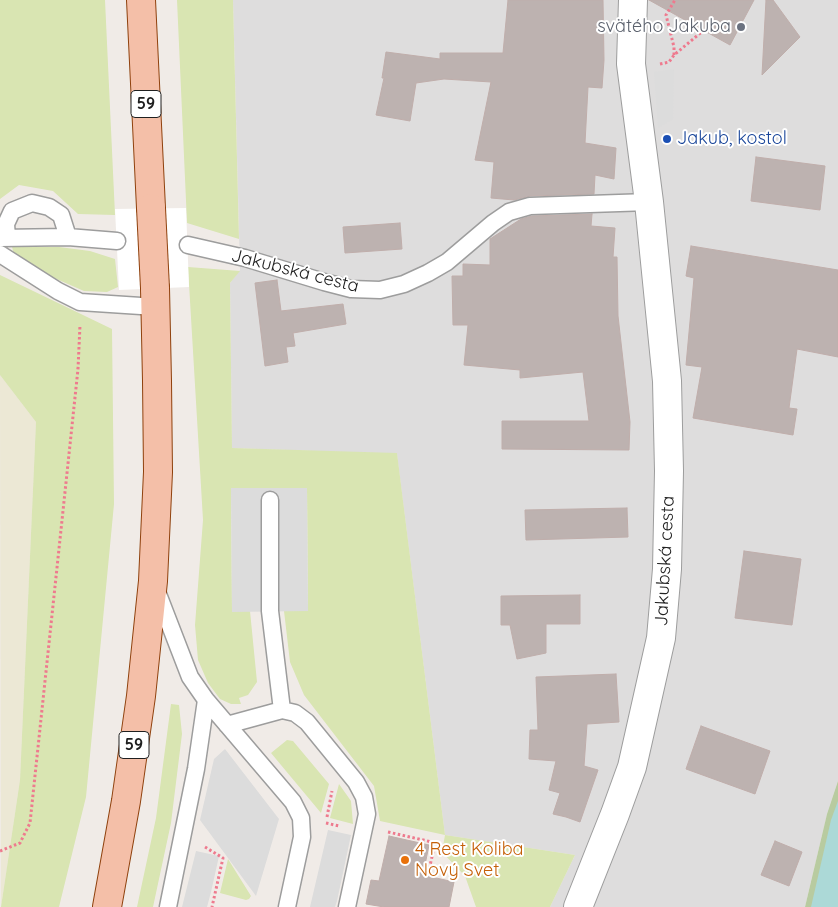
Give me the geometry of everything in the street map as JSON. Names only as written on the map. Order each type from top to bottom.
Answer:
[{"type":"main road","name":"59","points":[[107,907],[126,801],[141,696],[152,581],[158,472],[155,298],[141,0]]},
{"type":"street","name":"Jakubská cesta","points":[[578,907],[632,767],[661,638],[667,568],[669,472],[667,381],[649,202],[631,64],[633,0]]},
{"type":"lane","name":"Jakubská cesta","points":[[188,245],[245,258],[324,282],[351,288],[380,290],[404,284],[447,262],[509,212],[530,206],[649,202]]},
{"type":"lane","points":[[68,237],[61,215],[48,207],[32,203],[12,211],[6,224],[4,238],[68,237],[117,241]]},
{"type":"lane","points":[[0,254],[58,291],[80,302],[155,298]]},
{"type":"lane","points":[[270,500],[270,611],[282,710]]},
{"type":"lane","points":[[152,581],[190,677],[206,700],[293,802],[301,818],[302,838],[287,907]]},
{"type":"lane","points":[[168,907],[196,770],[206,700]]},
{"type":"lane","points":[[227,725],[282,710],[295,713],[307,722],[356,782],[364,797],[367,814],[348,907]]},
{"type":"path","points":[[674,0],[666,15],[674,47],[674,55],[704,30]]},
{"type":"path","points":[[0,851],[20,843],[30,824],[78,369],[80,302]]},
{"type":"path","points":[[388,832],[432,842],[434,848],[429,870]]},
{"type":"path","points":[[183,834],[223,858],[212,907]]},
{"type":"shaded area","points":[[233,0],[838,0],[838,781],[827,814],[805,907],[550,907],[575,855],[445,835],[397,454],[232,448],[230,283],[240,270]]},
{"type":"shaded area","points":[[674,69],[673,119],[658,128],[654,72]]},
{"type":"shaded area","points":[[0,375],[36,422],[20,780],[1,907]]},
{"type":"shaded area","points":[[231,488],[307,488],[308,611],[232,612]]},
{"type":"shaded area","points":[[225,749],[279,819],[256,896],[200,820],[214,759]]},
{"type":"shaded area","points":[[328,830],[351,835],[337,901],[335,907],[310,907]]},
{"type":"shaded area","points":[[196,851],[219,856],[211,892],[207,907],[182,907]]},
{"type":"green space","points":[[0,0],[105,0],[115,215],[78,214],[53,191],[19,185],[0,199]]},
{"type":"green space","points":[[177,0],[233,0],[239,239],[187,223]]},
{"type":"green space","points":[[12,247],[59,247],[90,251],[115,259],[118,287],[107,292],[84,291],[45,274],[14,254]]},
{"type":"green space","points":[[188,267],[240,271],[230,283],[232,448],[397,453],[445,835],[380,821],[374,786],[304,695],[290,662],[284,611],[308,611],[307,488],[231,489],[232,611],[250,611],[257,682],[248,695],[239,698],[241,704],[231,704],[220,699],[208,683],[198,660],[195,625],[203,520]]},
{"type":"green space","points":[[0,275],[112,329],[114,504],[86,797],[59,907],[1,907],[20,780],[36,422],[0,375]]},
{"type":"green space","points":[[171,704],[179,705],[182,734],[171,823],[153,907],[137,907],[156,818]]},
{"type":"green space","points":[[287,740],[293,741],[329,784],[321,813],[271,753]]},
{"type":"green space","points":[[838,781],[838,907],[805,907],[827,814]]},
{"type":"green space","points":[[339,784],[351,801],[353,824],[330,818]]},
{"type":"green space","points":[[445,835],[575,855],[550,907],[476,907],[465,876],[442,852]]},
{"type":"green space","points":[[228,859],[251,896],[249,899],[246,900],[220,893]]},
{"type":"water","points":[[838,801],[838,907],[811,907],[831,820]]},
{"type":"pier","points":[[186,208],[189,287],[119,290],[115,209]]},
{"type":"building","points":[[508,0],[603,0],[604,60],[602,88],[588,87],[585,143],[616,148],[614,179],[595,175],[594,194],[530,196],[514,200],[491,198],[494,162],[475,160],[491,82],[444,79],[416,83],[410,121],[376,115],[384,78],[382,78],[386,52],[440,59],[440,53],[503,53]]},
{"type":"building","points":[[649,0],[754,0],[730,45]]},
{"type":"building","points":[[766,0],[773,0],[800,37],[762,75]]},
{"type":"building","points":[[756,157],[825,166],[820,210],[751,201]]},
{"type":"building","points":[[592,214],[591,226],[615,228],[613,257],[617,257],[618,316],[630,422],[629,450],[502,449],[502,421],[589,421],[583,372],[520,378],[520,370],[464,365],[468,325],[453,325],[452,276],[463,276],[463,264],[490,265],[490,239],[521,219],[532,216]]},
{"type":"building","points":[[400,223],[402,249],[345,253],[343,227]]},
{"type":"building","points":[[691,246],[838,270],[838,357],[797,349],[789,408],[797,409],[793,435],[693,418],[702,367],[686,365],[694,278],[686,276]]},
{"type":"building","points":[[277,280],[281,311],[343,304],[346,324],[293,333],[295,346],[286,347],[288,362],[265,366],[255,283]]},
{"type":"building","points":[[627,508],[628,537],[526,540],[525,510]]},
{"type":"building","points":[[744,551],[801,559],[792,625],[735,618]]},
{"type":"building","points":[[580,595],[580,624],[546,624],[546,653],[517,659],[510,625],[501,625],[501,596]]},
{"type":"building","points":[[616,674],[619,722],[587,724],[584,766],[598,770],[580,822],[553,814],[560,793],[549,790],[556,761],[529,759],[530,730],[538,730],[536,677]]},
{"type":"building","points":[[701,726],[770,751],[755,794],[686,769]]},
{"type":"building","name":"4 Rest Koliba Nový Svet","points":[[389,836],[429,845],[423,875],[454,882],[449,907],[384,907],[366,904],[371,880],[379,881]]},
{"type":"building","points":[[775,841],[802,852],[789,886],[761,875]]},
{"type":"place","name":"svätého Jakuba","points":[[741,27]]},
{"type":"place","name":"Jakub, kostol","points":[[667,139]]},
{"type":"place","name":"4 Rest Koliba Nový Svet","points":[[405,860]]}]
